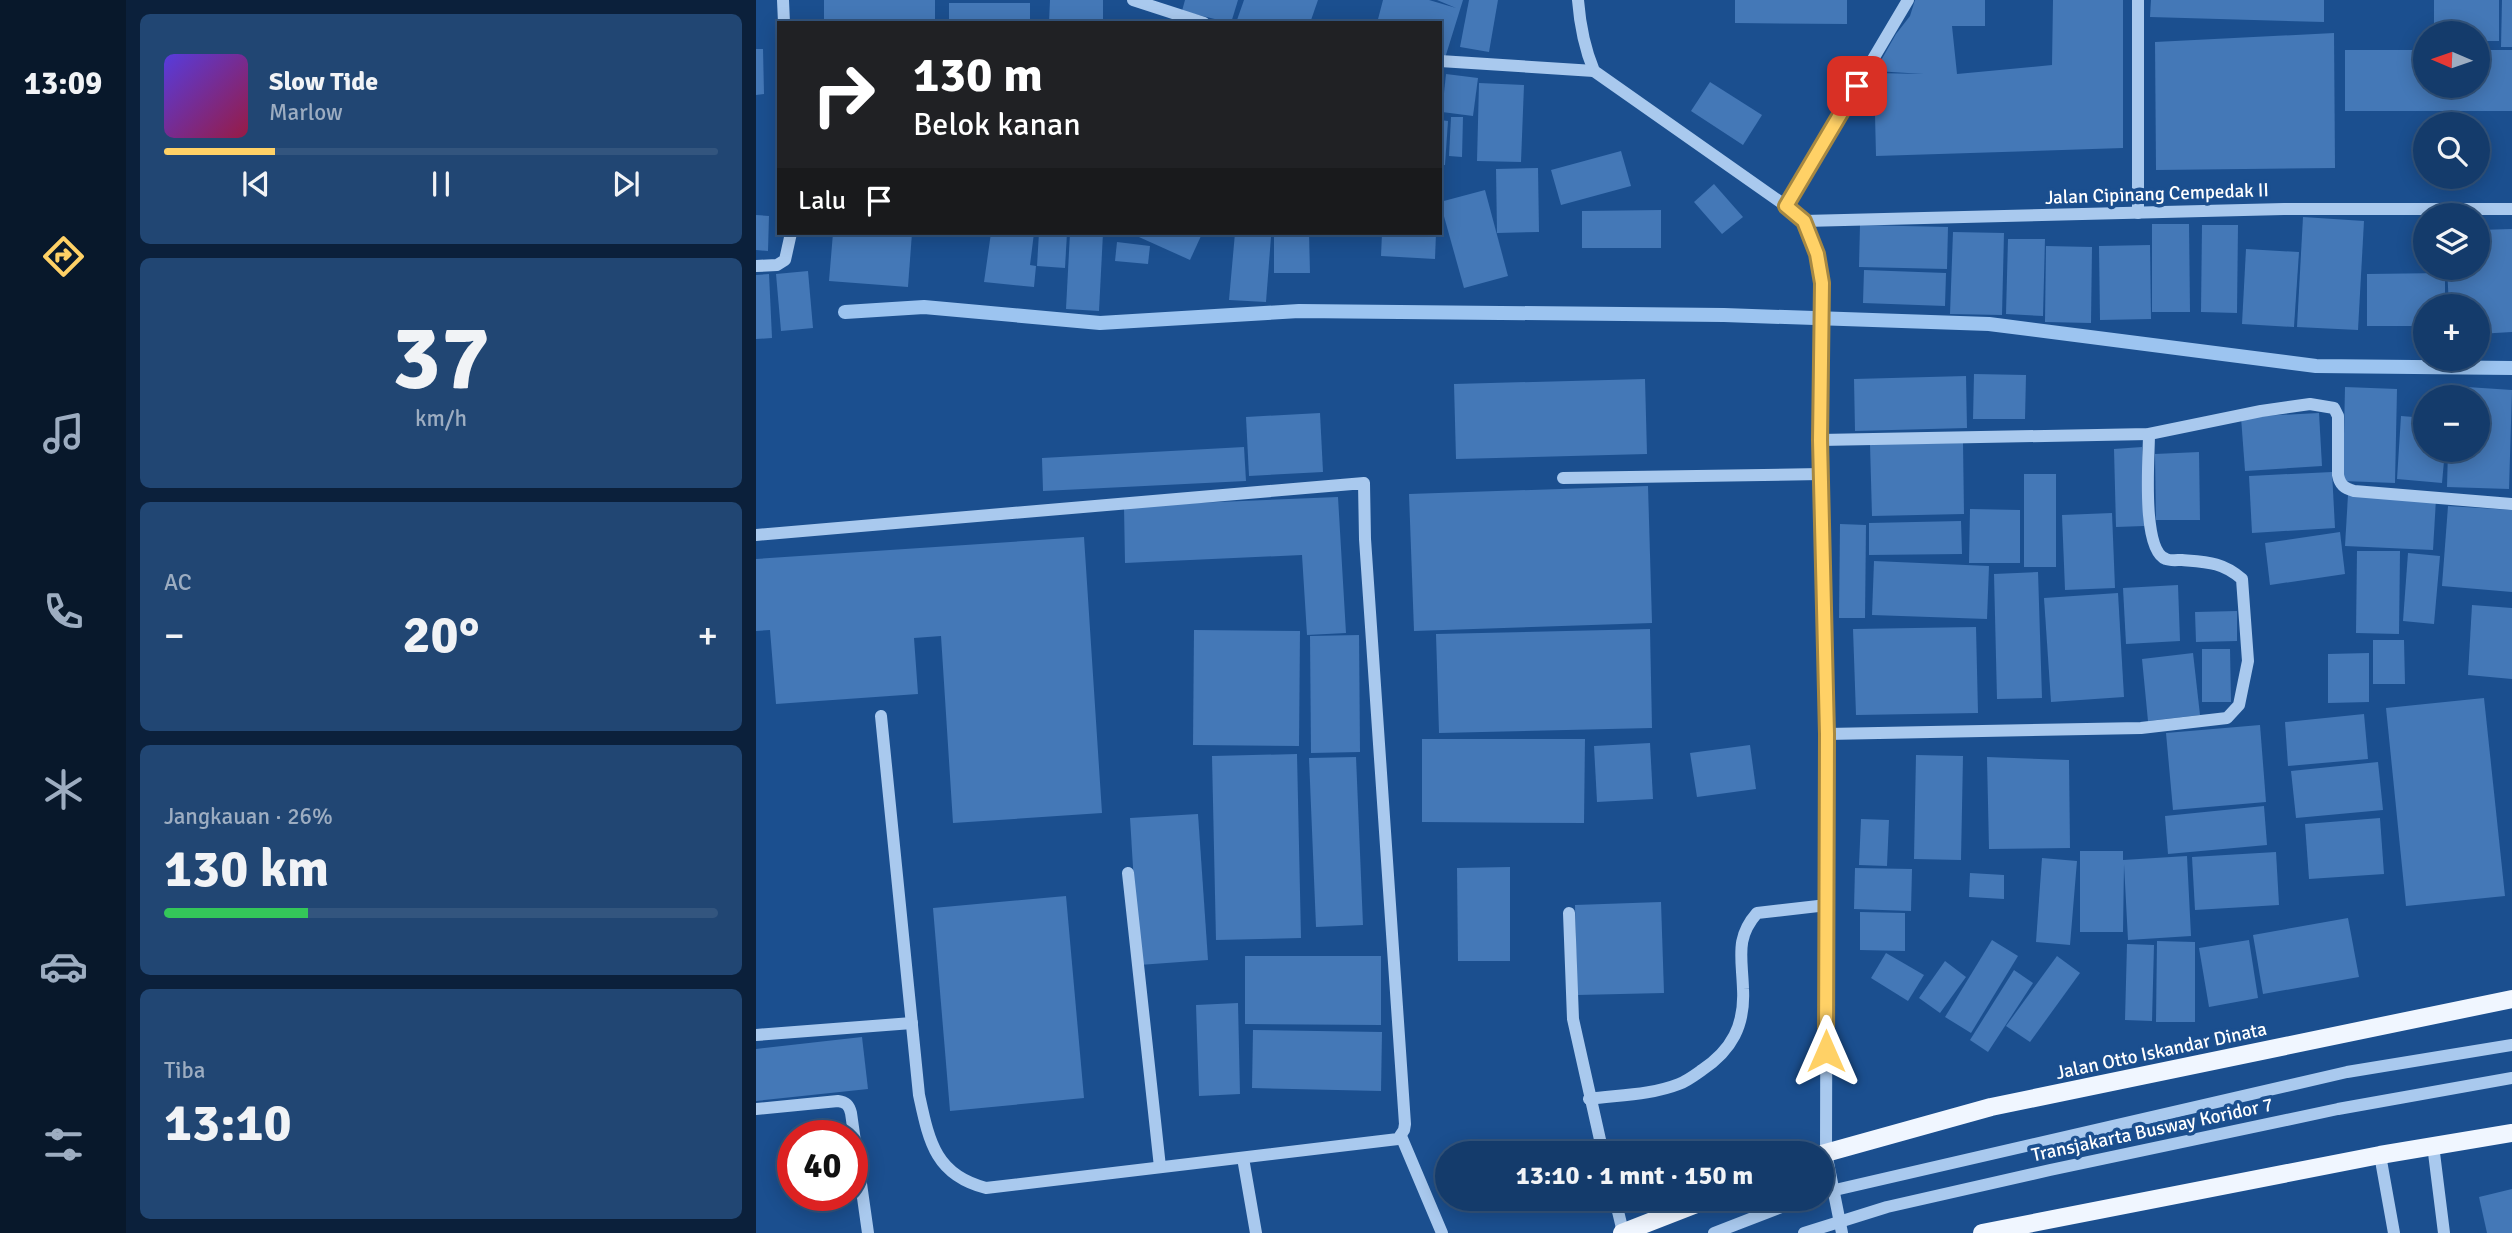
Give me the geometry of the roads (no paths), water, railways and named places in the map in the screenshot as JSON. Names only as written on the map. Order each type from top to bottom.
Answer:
[{"type":"main road","name":"Jalan Otto Iskandar Dinata","points":[[1834,1151],[1991,1107],[2512,999]]},
{"type":"main road","points":[[1982,1233],[2433,1145],[2512,1133]]},
{"type":"main road","points":[[1623,1233],[1679,1211]]},
{"type":"street","points":[[783,0],[784,21]]},
{"type":"street","points":[[1133,0],[1199,21]]},
{"type":"street","points":[[1578,0],[1583,41],[1594,71]]},
{"type":"street","points":[[1786,206],[1908,0]]},
{"type":"street","points":[[2138,0],[2138,213]]},
{"type":"street","points":[[1442,61],[1594,71],[1786,206],[1804,221],[1817,254],[1823,302],[1820,440],[1827,734],[1824,1141]]},
{"type":"street","name":"Jalan Cipinang Cempedak II","points":[[1804,221],[2284,209],[2512,209]]},
{"type":"street","points":[[756,266],[777,265],[785,260],[791,235]]},
{"type":"street","points":[[1820,440],[2149,434],[2261,411],[2310,404],[2325,405],[2334,408],[2338,416],[2339,475],[2344,487],[2354,491],[2512,504]]},
{"type":"street","points":[[1827,734],[2141,727],[2227,718],[2239,705],[2248,660],[2242,579],[2228,567],[2166,559],[2157,553],[2152,542],[2148,512],[2149,434]]},
{"type":"street","points":[[1563,478],[1821,474]]},
{"type":"street","points":[[756,535],[1364,483],[1365,539],[1405,1124],[1401,1136],[1398,1139],[986,1188],[968,1183],[950,1172],[939,1158],[926,1129],[919,1095],[881,716]]},
{"type":"street","points":[[1128,873],[1160,1167]]},
{"type":"street","points":[[1589,1098],[1651,1092],[1682,1084],[1717,1060],[1733,1040],[1744,1007],[1741,941],[1746,925],[1757,912],[1827,905]]},
{"type":"street","points":[[1569,913],[1573,1019],[1600,1141]]},
{"type":"street","points":[[756,1035],[912,1023]]},
{"type":"street","name":"Transjakarta Busway Koridor 7","points":[[1834,1191],[2347,1072],[2512,1045]]},
{"type":"street","name":"Transjakarta Busway Koridor 7","points":[[1804,1233],[1840,1227],[2050,1170],[2338,1109],[2512,1079]]},
{"type":"street","points":[[756,1109],[838,1101],[848,1105],[868,1233]]},
{"type":"street","points":[[1401,1136],[1442,1233]]},
{"type":"street","points":[[2433,1145],[2444,1233]]},
{"type":"street","points":[[2380,1155],[2394,1233]]},
{"type":"street","points":[[1243,1158],[1256,1233]]},
{"type":"street","points":[[1834,1210],[1840,1227]]},
{"type":"street","points":[[1618,1211],[1623,1233]]},
{"type":"street","points":[[1713,1233],[1771,1211]]},
{"type":"waterway","points":[[845,312],[924,307],[1100,323],[1299,311],[1724,315],[1989,324],[2316,366],[2512,368]]}]
